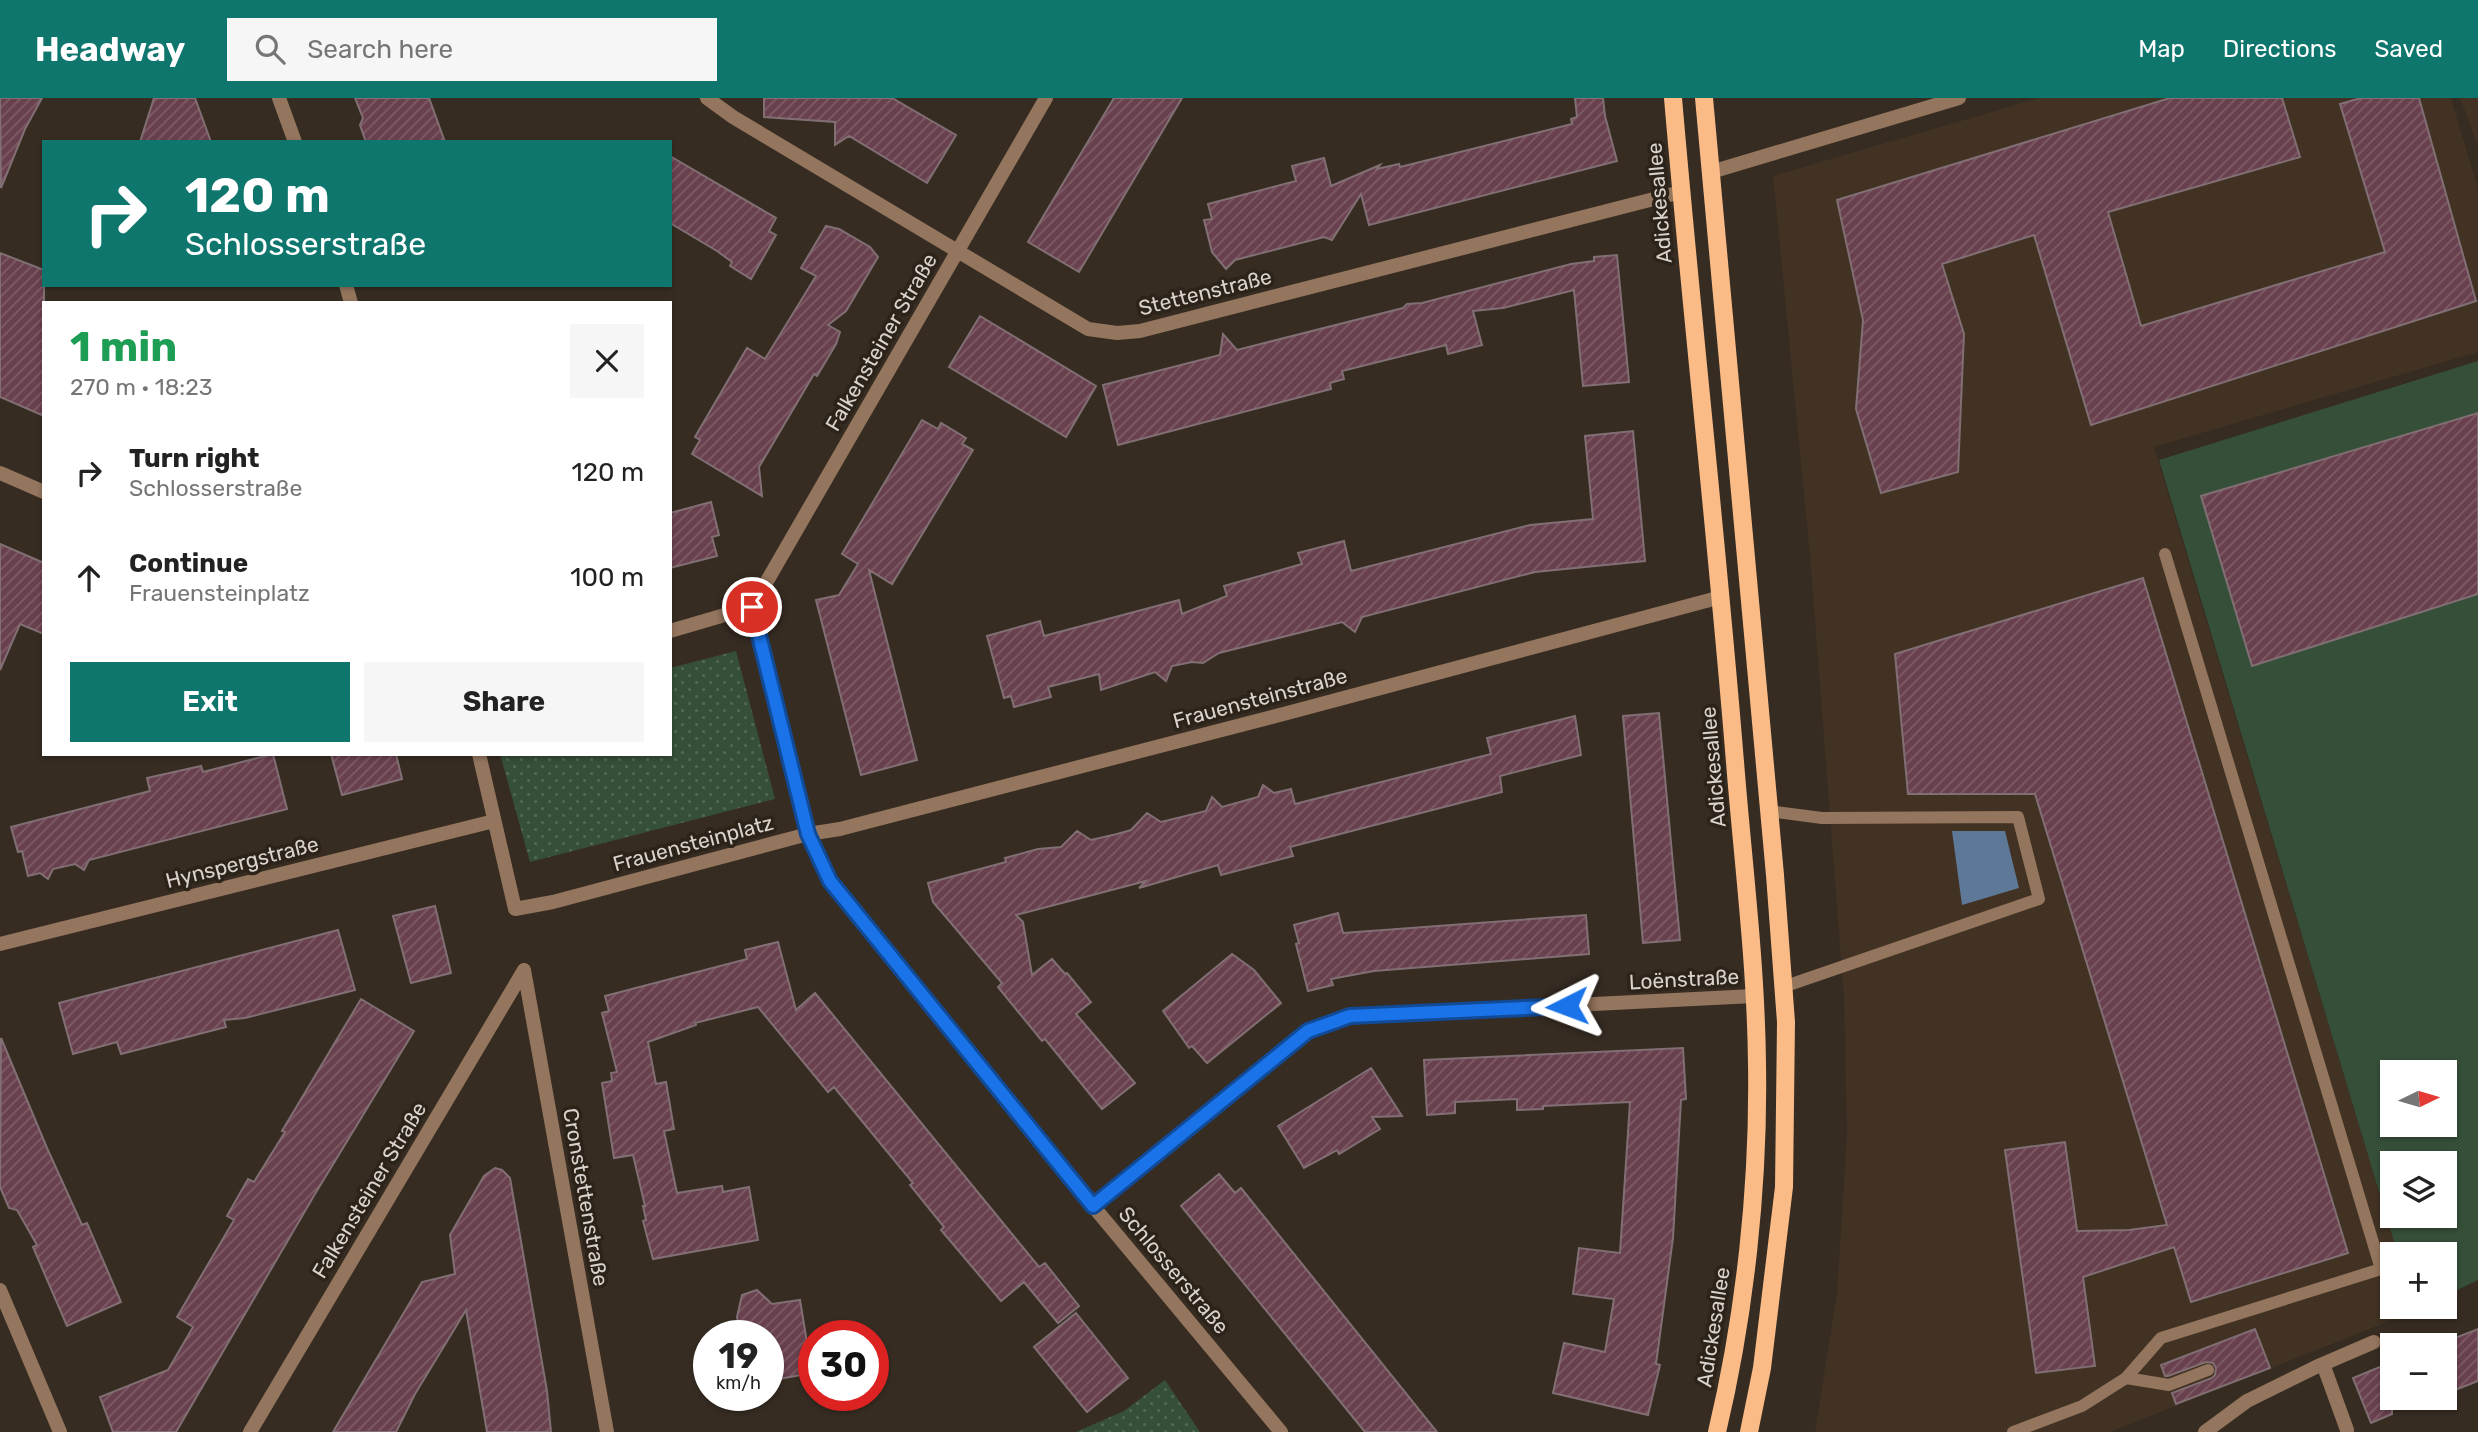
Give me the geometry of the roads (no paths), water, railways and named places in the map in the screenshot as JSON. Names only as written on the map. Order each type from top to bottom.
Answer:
[{"type":"main road","name":"Adickesallee","points":[[1673,98],[1721,597],[1754,996],[1757,1065],[1756,1138],[1745,1271],[1736,1338],[1717,1432]]},
{"type":"main road","points":[[1704,98],[1786,1023],[1784,1187],[1762,1368],[1749,1432]]},
{"type":"street","points":[[279,98],[294,140]]},
{"type":"street","name":"Stettenstraße","points":[[707,98],[733,117],[1088,329],[1117,333],[1152,328],[1681,192]]},
{"type":"street","name":"Falkensteiner Straße","points":[[752,607],[1046,98]]},
{"type":"street","points":[[1711,173],[1959,98]]},
{"type":"street","points":[[0,473],[42,491]]},
{"type":"street","name":"Frauensteinstraße","points":[[808,834],[840,829],[1291,712],[1721,597]]},
{"type":"street","points":[[672,630],[752,607]]},
{"type":"street","name":"Frauensteinplatz","points":[[479,756],[515,909],[553,902],[808,834],[752,607]]},
{"type":"street","name":"Hynspergstraße","points":[[0,944],[494,821]]},
{"type":"street","name":"Schlosserstraße","points":[[808,834],[830,881],[1093,1206],[1281,1432]]},
{"type":"street","name":"Falkensteiner Straße","points":[[250,1432],[524,970]]},
{"type":"street","name":"Cronstettenstraße","points":[[524,970],[607,1432]]},
{"type":"street","name":"Loënstraße","points":[[1093,1206],[1308,1031],[1350,1016],[1754,996]]},
{"type":"street","points":[[0,1290],[60,1432]]},
{"type":"street","points":[[2205,1432],[2247,1401],[2374,1342]]},
{"type":"street","points":[[2322,1364],[2347,1430]]},
{"type":"lane","points":[[2013,1432],[2082,1406],[2126,1378],[2161,1338],[2381,1269],[2165,554]]},
{"type":"lane","points":[[1769,811],[1822,818],[2018,817],[2039,899],[1783,987]]},
{"type":"lane","points":[[2126,1378],[2169,1385],[2208,1370]]},
{"type":"water","points":[[1952,831],[2005,831],[2019,888],[1962,905]]}]
